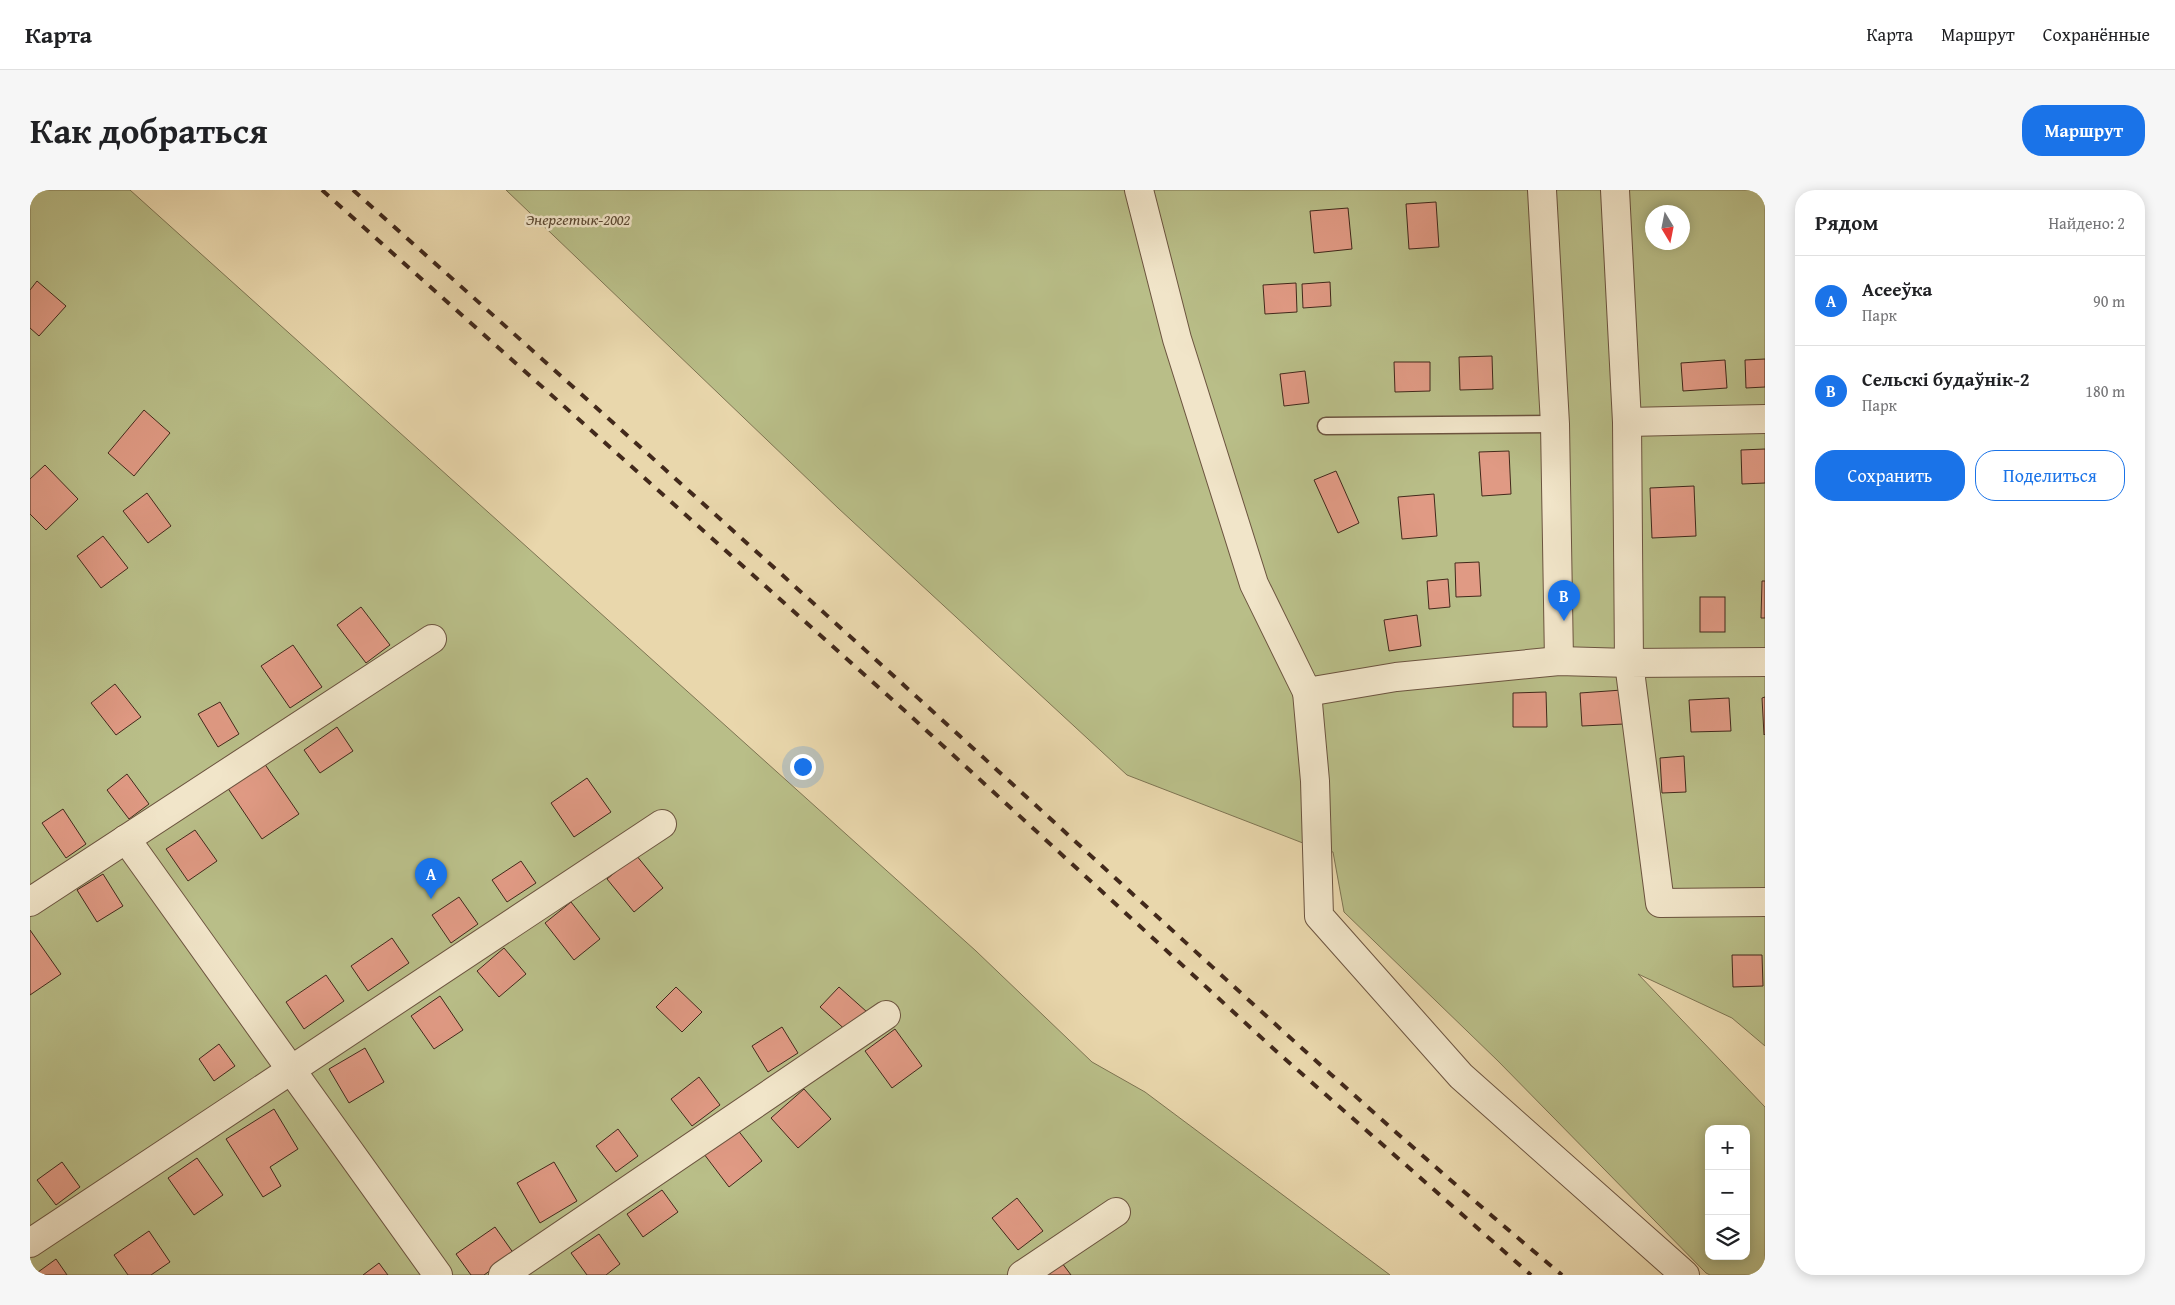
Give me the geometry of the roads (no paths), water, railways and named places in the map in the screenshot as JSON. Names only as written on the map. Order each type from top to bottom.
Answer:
[{"type":"street","points":[[1139,190],[1177,339],[1254,584],[1307,692],[1315,781],[1320,916],[1461,1076],[1685,1275]]},
{"type":"street","points":[[1542,190],[1555,424],[1559,661]]},
{"type":"street","points":[[1615,190],[1627,422],[1629,664],[1660,903],[1765,902]]},
{"type":"street","points":[[1627,422],[1765,419]]},
{"type":"street","points":[[33,893],[126,839],[432,639]]},
{"type":"street","points":[[1307,692],[1396,677],[1559,661],[1629,664],[1765,662]]},
{"type":"street","points":[[30,1243],[662,824]]},
{"type":"street","points":[[126,839],[438,1275]]},
{"type":"street","points":[[503,1275],[886,1015]]},
{"type":"street","points":[[1022,1275],[1116,1212]]},
{"type":"lane","points":[[1326,426],[1555,424]]},
{"type":"railway","points":[[322,190],[904,710],[1276,1051],[1531,1275]]},
{"type":"railway","points":[[353,190],[937,715],[1356,1097],[1562,1275]]},
{"type":"place","name":"Сельскі будаўнік-2","points":[[1564,621]]},
{"type":"place","name":"Асееўка","points":[[431,899]]},
{"type":"park label","name":"Энергетык-2002","points":[[578,219]]}]
